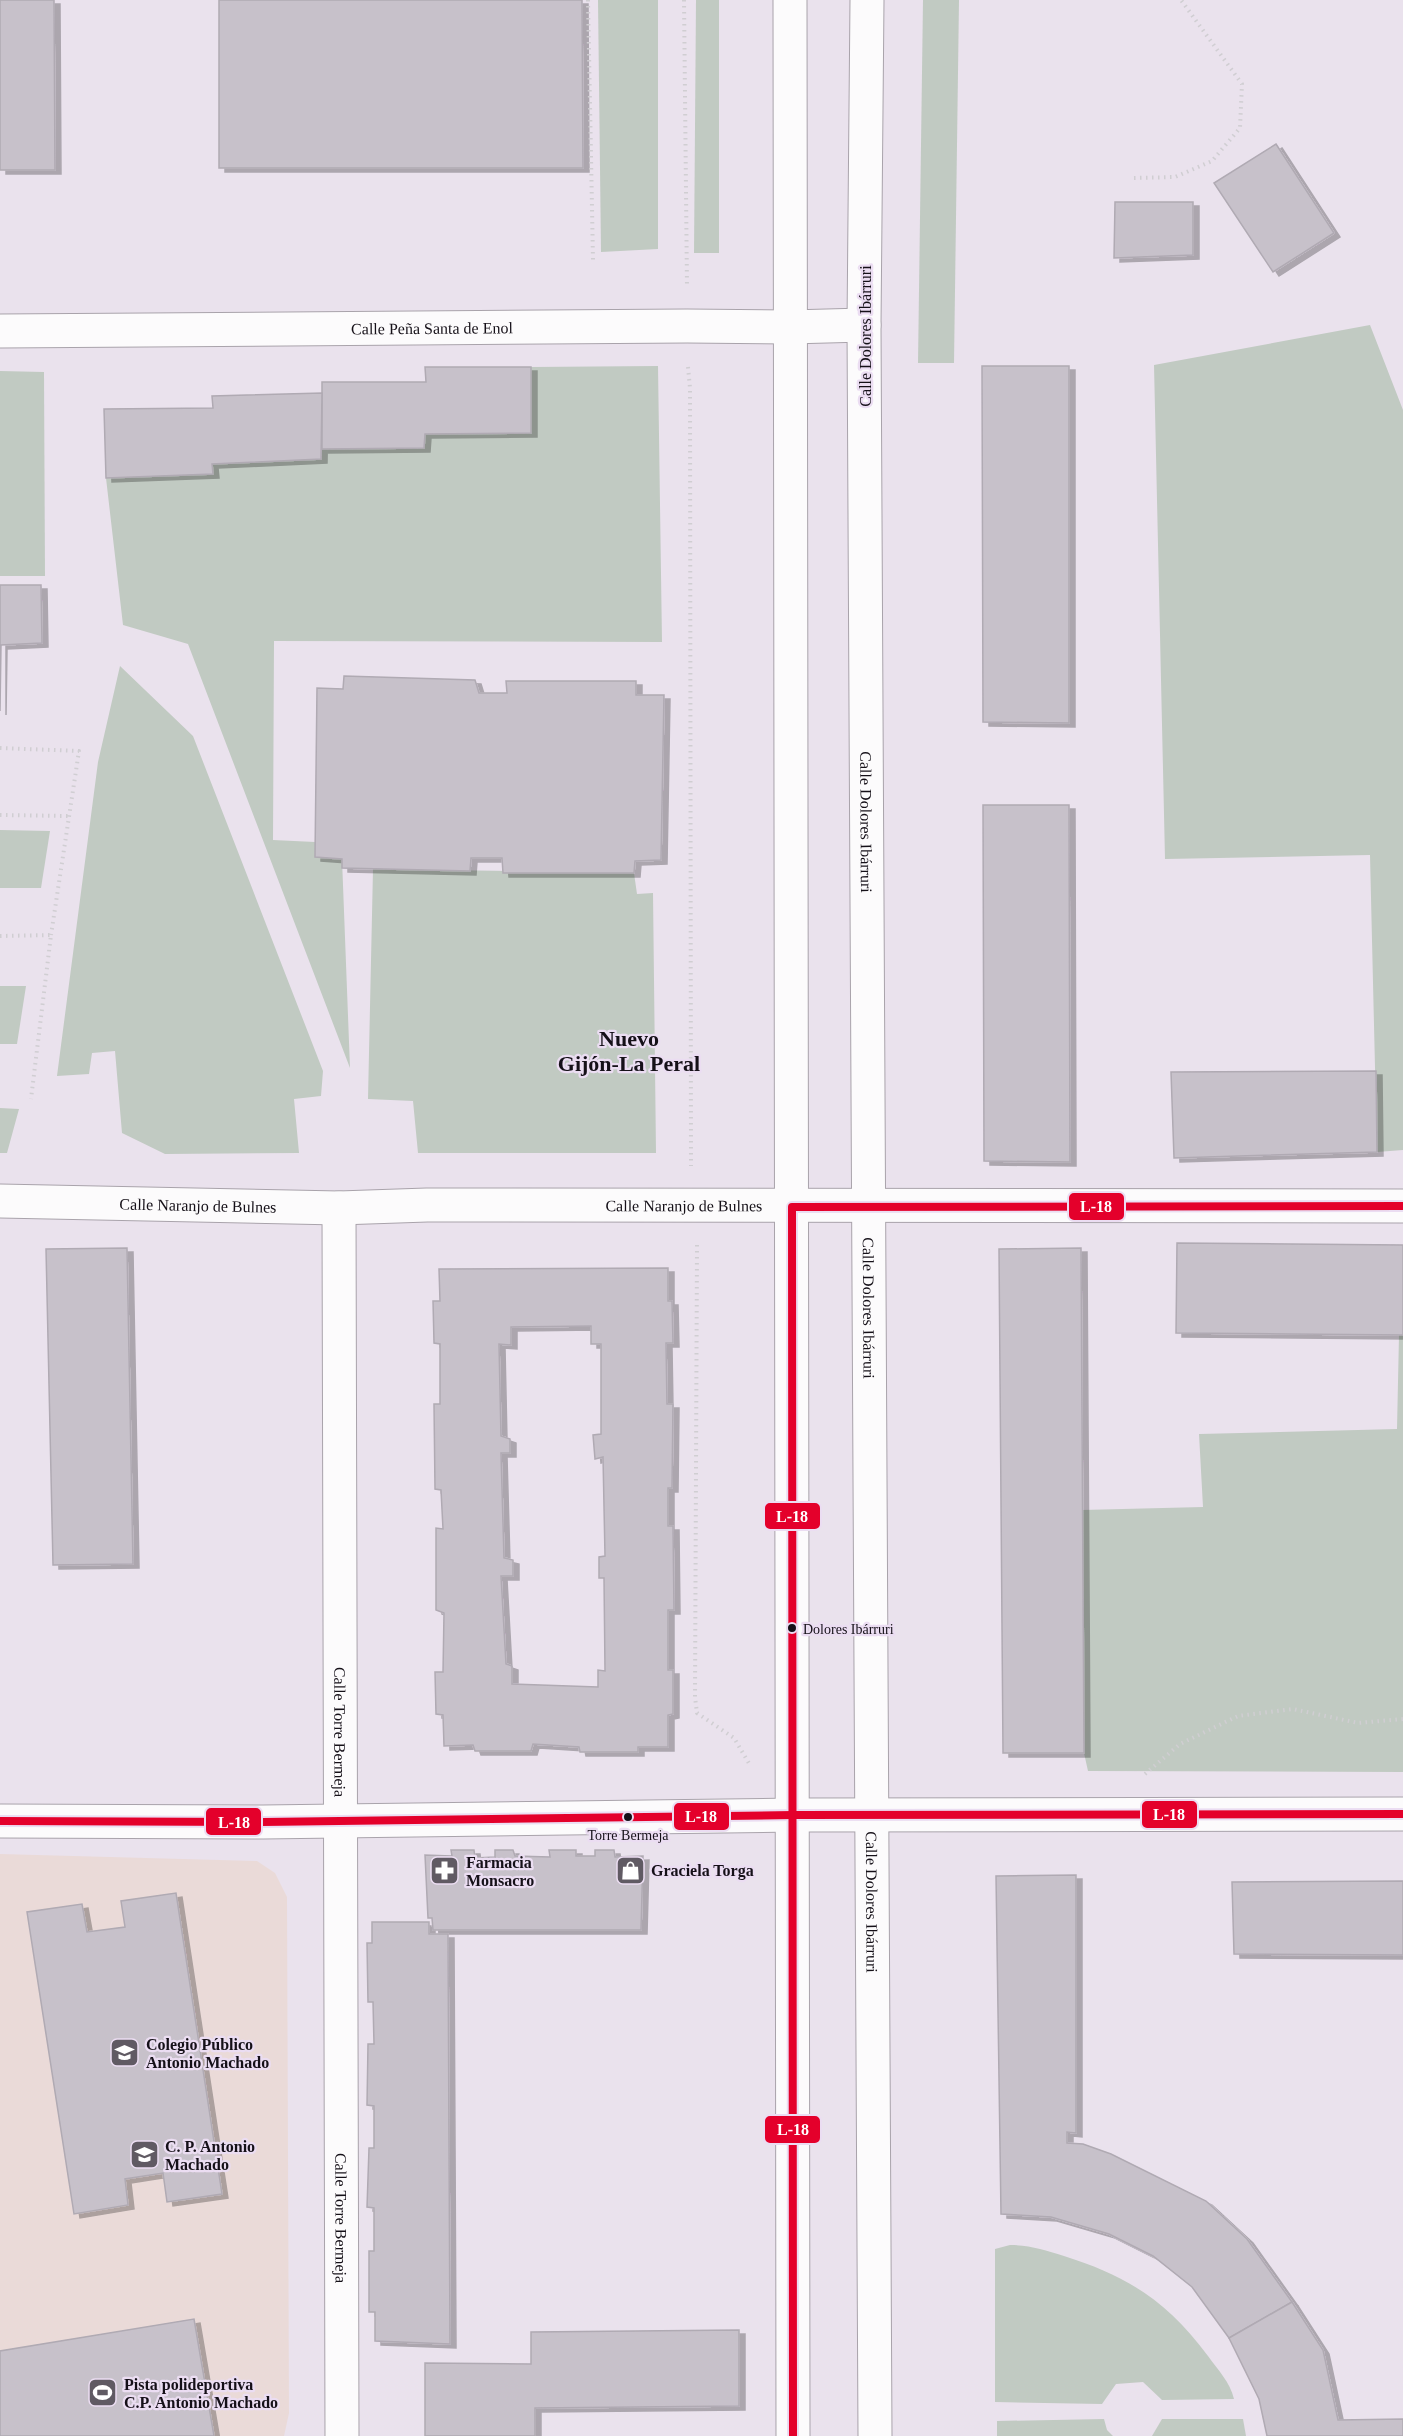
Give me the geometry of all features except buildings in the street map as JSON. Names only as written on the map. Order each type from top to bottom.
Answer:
[{"type":"street","points":[[790,0],[794,2436]]},
{"type":"street","name":"Calle Dolores Ibárruri","points":[[867,0],[864,324],[875,2436]]},
{"type":"street","name":"Calle Peña Santa de Enol","points":[[0,331],[790,327],[864,324]]},
{"type":"street","name":"Calle Naranjo de Bulnes","points":[[0,1201],[339,1208],[427,1205],[1403,1206]]},
{"type":"street","name":"Calle Torre Bermeja","points":[[339,1208],[342,2436]]},
{"type":"street","points":[[0,1821],[341,1821],[793,1815],[1403,1814]]},
{"type":"path","points":[[588,0],[593,261]]},
{"type":"path","points":[[1134,178],[1175,177],[1212,161],[1240,128],[1242,84],[1181,0]]},
{"type":"path","points":[[0,748],[79,751],[51,935],[31,1098]]},
{"type":"path","points":[[0,815],[69,816]]},
{"type":"path","points":[[0,936],[51,935]]},
{"type":"path","points":[[1146,1782],[1144,1773],[1180,1744],[1238,1716],[1293,1709],[1358,1723],[1403,1719]]},
{"type":"shaded area","points":[[598,0],[658,0],[658,249],[601,252]]},
{"type":"shaded area","points":[[696,0],[719,0],[719,253],[694,253]]},
{"type":"shaded area","points":[[923,0],[959,0],[954,363],[918,363]]},
{"type":"shaded area","points":[[1370,325],[1403,410],[1403,1150],[1377,1152],[1370,855],[1165,859],[1154,365]]},
{"type":"shaded area","points":[[658,366],[662,642],[274,641],[273,840],[315,842],[315,857],[342,859],[350,1068],[188,644],[123,625],[106,478],[212,474],[212,464],[321,459],[322,449],[424,448],[425,434],[531,433],[531,367]]},
{"type":"shaded area","points":[[0,371],[44,372],[45,576],[0,576]]},
{"type":"shaded area","points":[[120,666],[193,736],[323,1071],[321,1096],[294,1099],[299,1153],[165,1154],[122,1133],[115,1051],[92,1053],[89,1074],[57,1076],[98,762]]},
{"type":"shaded area","points":[[0,830],[50,831],[41,888],[0,888]]},
{"type":"shaded area","points":[[373,869],[634,873],[637,894],[653,893],[656,1153],[418,1153],[413,1101],[368,1099]]},
{"type":"shaded area","points":[[0,986],[26,986],[17,1044],[0,1044]]},
{"type":"shaded area","points":[[0,1108],[19,1109],[7,1153],[0,1153]]},
{"type":"shaded area","points":[[1399,1335],[1403,1335],[1403,1772],[1088,1771],[1084,1753],[1082,1510],[1203,1507],[1199,1434],[1397,1429]]},
{"type":"shaded area","name":"C. P. Antonio Machado","points":[[0,1854],[257,1861],[275,1873],[287,1897],[289,2413],[284,2436],[0,2436]]},
{"type":"shaded area","points":[[1010,2245],[1037,2248],[1087,2264],[1108,2272],[1145,2293],[1178,2320],[1193,2337],[1223,2376],[1234,2399],[1162,2400],[1143,2382],[1116,2384],[1102,2404],[995,2402],[995,2249]]},
{"type":"shaded area","points":[[1104,2419],[1107,2430],[1113,2436],[997,2436],[997,2421]]},
{"type":"shaded area","points":[[1162,2419],[1243,2419],[1246,2436],[1152,2436]]},
{"type":"transit line","name":"L-18","points":[[793,2436],[792,1207],[1403,1206]]},
{"type":"transit line","name":"L-18","points":[[0,1821],[263,1822],[793,1815],[1403,1814]]},
{"type":"place","name":"Dolores Ibárruri","points":[[792,1628]]},
{"type":"place","name":"Torre Bermeja","points":[[628,1817]]},
{"type":"place","name":"Graciela Torga","points":[[630,1870]]},
{"type":"place","name":"Farmacia Monsacro","points":[[445,1871]]},
{"type":"place","name":"Colegio Público Antonio Machado","points":[[125,2053]]},
{"type":"place","name":"C. P. Antonio Machado","points":[[144,2155]]},
{"type":"place","name":"Pista polideportiva C.P. Antonio Machado","points":[[103,2393]]},
{"type":"district","name":"Nuevo Gijón-La Peral","points":[[629,1050]]}]
